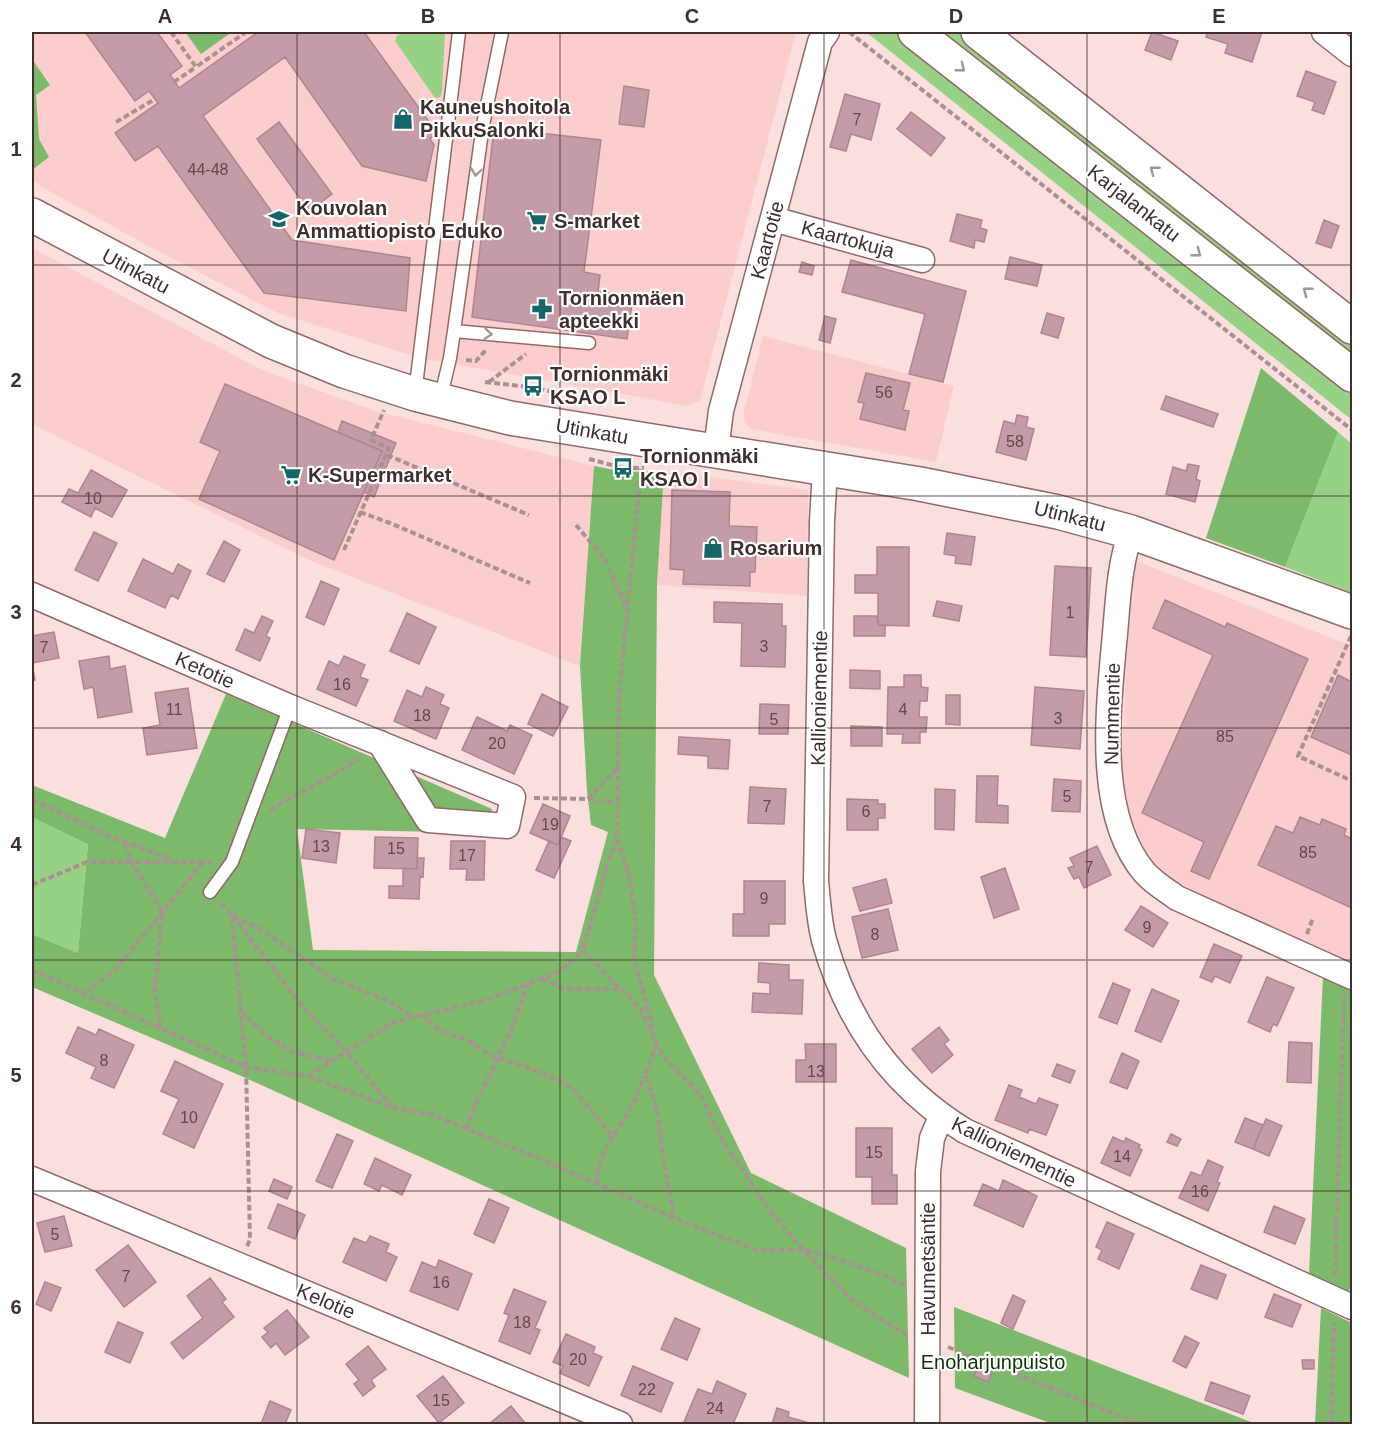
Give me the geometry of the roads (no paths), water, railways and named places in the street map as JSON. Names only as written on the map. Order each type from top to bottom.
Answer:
[{"type":"street","name":"Kaartotie","points":[[716,450],[721,411],[820,42],[827,32]]},
{"type":"street","name":"Karjalankatu","points":[[915,32],[1353,375]]},
{"type":"street","name":"Karjalankatu","points":[[978,32],[1353,327]]},
{"type":"street","points":[[1324,32],[1353,54]]},
{"type":"street","name":"Utinkatu","points":[[32,215],[271,341],[344,371],[434,390],[510,418],[716,450],[998,499],[1131,532],[1353,612]]},
{"type":"street","name":"Kaartokuja","points":[[773,219],[922,260]]},
{"type":"street","name":"Kallioniementie","points":[[825,470],[822,521],[816,881],[824,939],[836,978],[867,1038],[892,1072],[917,1097],[941,1117],[965,1131],[1353,1307]]},
{"type":"street","name":"Nummentie","points":[[1131,532],[1122,560],[1107,731],[1113,796],[1124,836],[1144,872],[1177,898],[1349,975]]},
{"type":"street","name":"Ketotie","points":[[32,595],[290,707],[380,742],[513,797],[507,826],[428,820],[380,742]]},
{"type":"street","name":"Havumetsäntie","points":[[927,1425],[928,1171],[932,1138],[941,1117]]},
{"type":"street","name":"Kelotie","points":[[32,1179],[620,1425]]},
{"type":"lane","points":[[434,390],[459,32]]},
{"type":"lane","points":[[434,390],[454,331],[483,125],[502,32]]},
{"type":"lane","points":[[454,331],[589,343]]},
{"type":"lane","points":[[210,892],[232,862],[290,707]]},
{"type":"place","name":"Kauneushoitola PikkuSalonki","points":[[403,119]]},
{"type":"place","name":"Kouvolan Ammattiopisto Eduko","points":[[279,219]]},
{"type":"place","name":"S-market","points":[[537,221]]},
{"type":"place","name":"Tornionmäen apteekki","points":[[542,309]]},
{"type":"place","name":"Tornionmäki KSAO L","points":[[533,386]]},
{"type":"place","name":"Tornionmäki KSAO I","points":[[623,468]]},
{"type":"place","name":"K-Supermarket","points":[[291,475]]},
{"type":"place","name":"Rosarium","points":[[713,548]]},
{"type":"park label","name":"Enoharjunpuisto","points":[[993,1362]]}]
